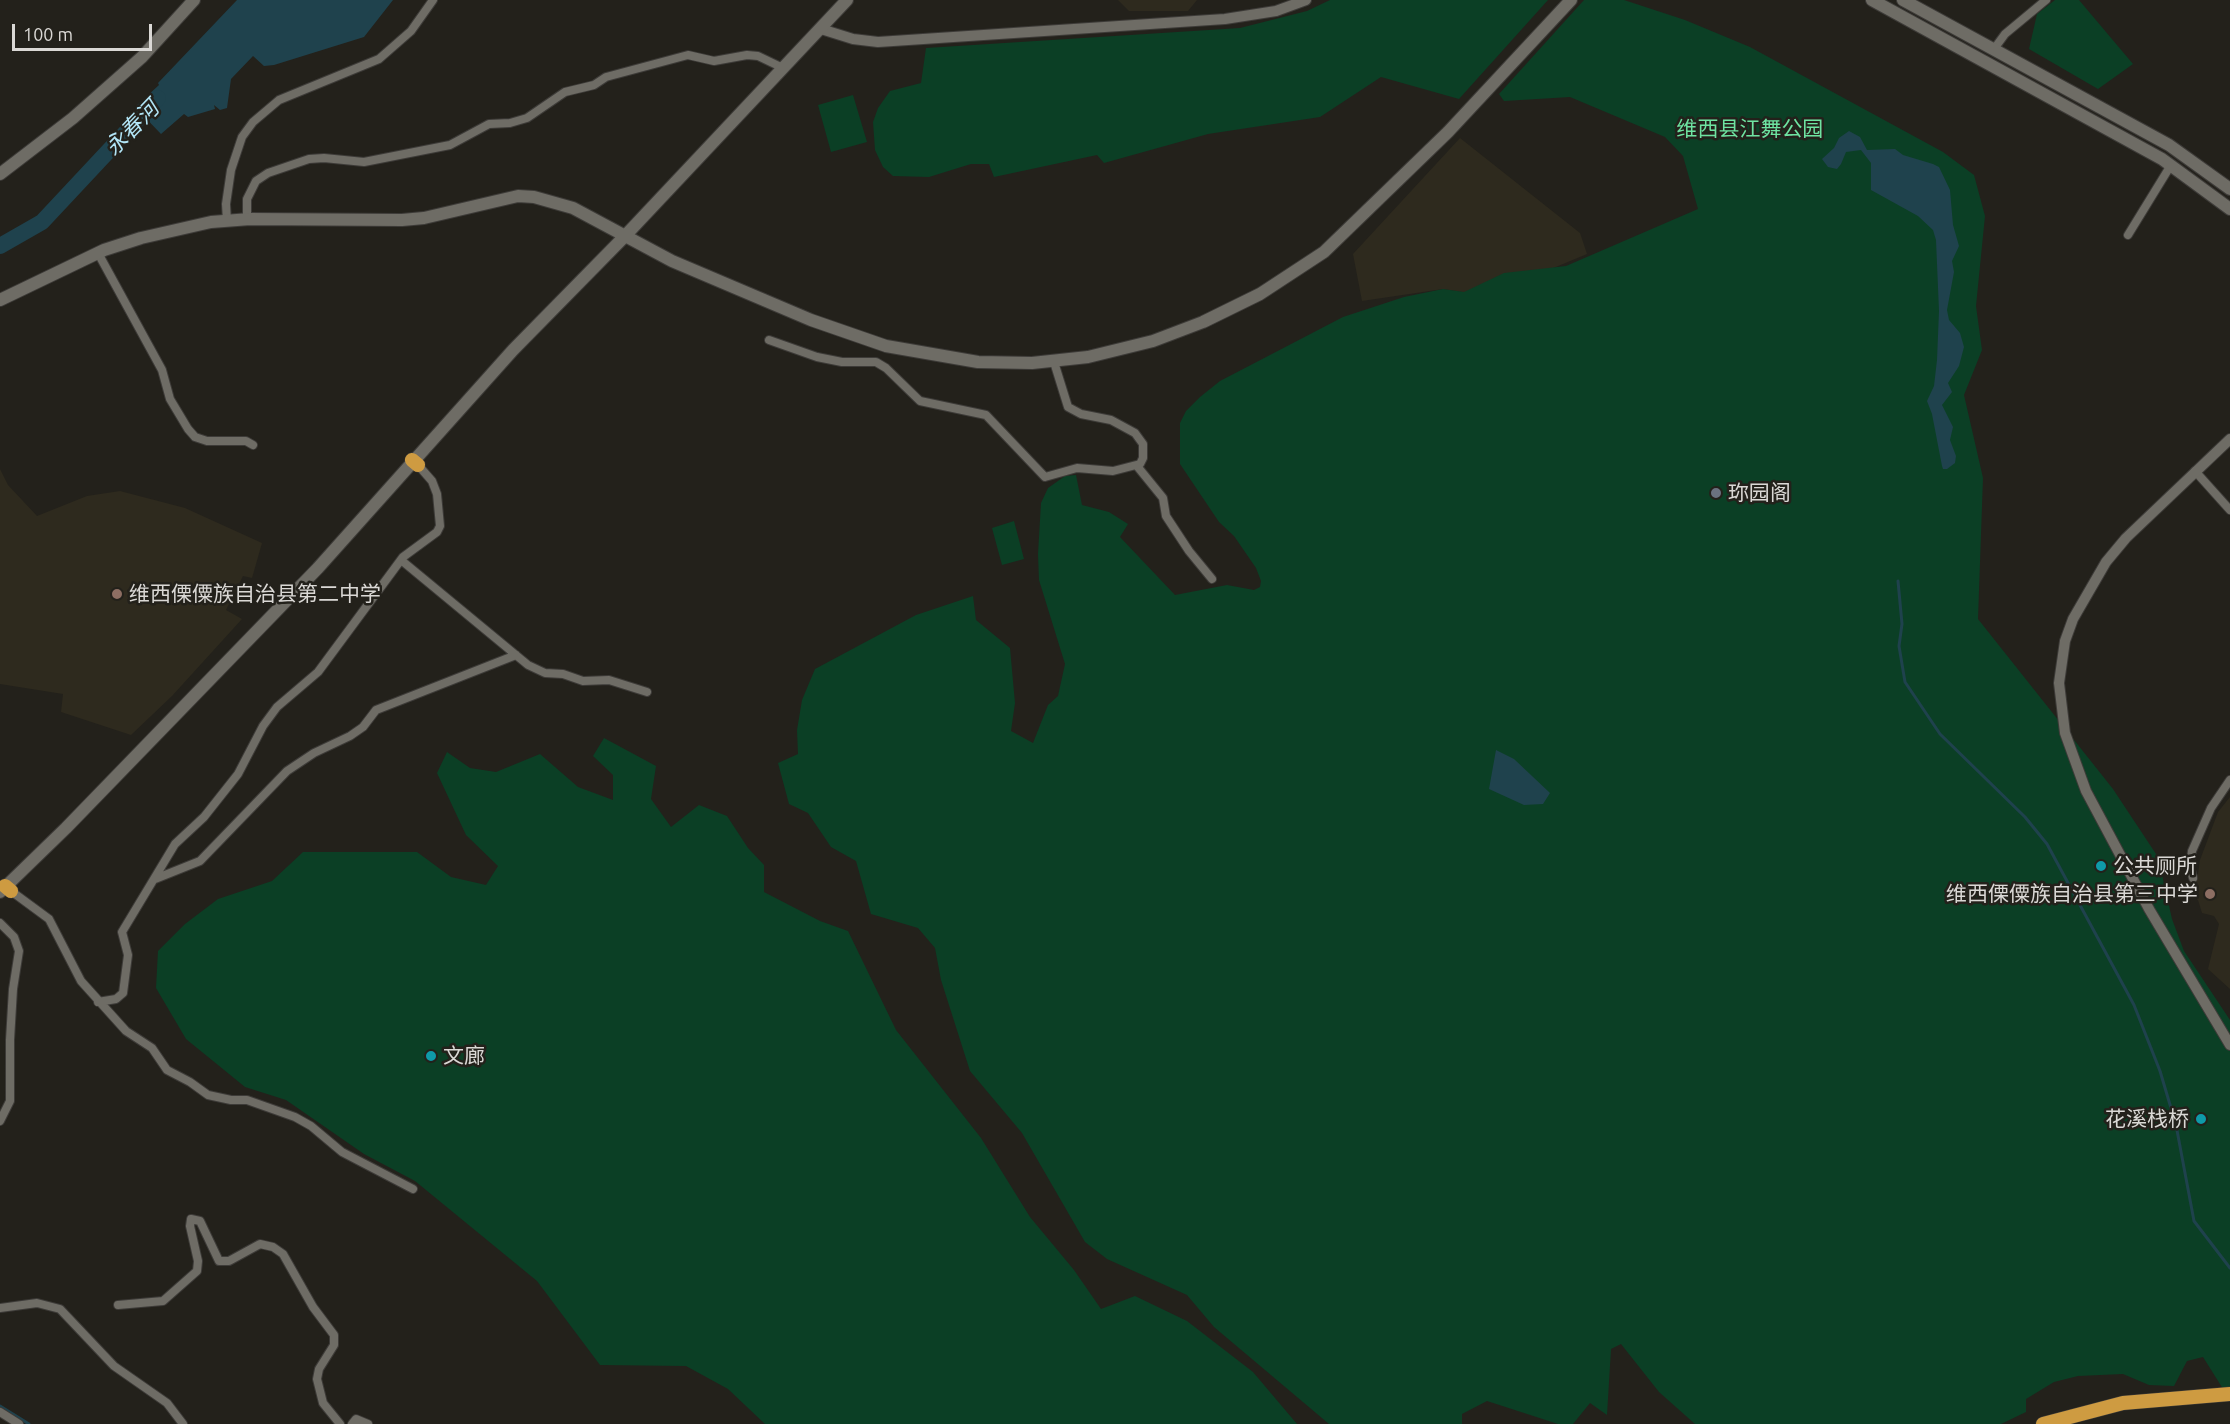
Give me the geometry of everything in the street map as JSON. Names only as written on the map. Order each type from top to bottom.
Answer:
[{"type":"highway","points":[[2043,1424],[2096,1409],[2165,1398],[2230,1394]]},
{"type":"main road","points":[[0,174],[73,118],[142,57],[194,0]]},
{"type":"main road","points":[[0,902],[6,890],[71,833],[322,573],[415,463],[606,264],[624,237],[848,0]]},
{"type":"main road","points":[[0,300],[98,253],[141,238],[211,222],[247,219],[402,220],[424,218],[518,196],[534,197],[593,216],[624,237],[672,261],[811,320],[886,346],[978,362],[1054,362],[1111,352],[1180,331],[1247,301],[1317,257],[1352,228],[1448,132],[1571,0]]},
{"type":"main road","points":[[1872,0],[2171,165],[2230,209]]},
{"type":"main road","points":[[1903,0],[2169,145],[2230,189]]},
{"type":"street","points":[[227,221],[228,189],[234,161],[242,137],[253,122],[279,100],[379,59],[411,31],[433,0]]},
{"type":"street","points":[[820,28],[853,39],[878,42],[1226,19],[1276,11],[1306,0]]},
{"type":"street","points":[[1994,49],[2005,34],[2046,0]]},
{"type":"street","points":[[247,219],[247,199],[256,181],[268,173],[309,159],[364,162],[450,145],[489,124],[510,123],[527,118],[565,92],[688,55],[714,61],[747,55],[758,56],[783,68]]},
{"type":"street","points":[[2128,235],[2171,165]]},
{"type":"street","points":[[98,253],[162,370],[170,399],[188,429],[195,437],[207,441],[246,441],[253,445]]},
{"type":"street","points":[[769,340],[842,362],[876,362],[886,368],[920,401],[986,415],[1045,477],[1077,468],[1113,471],[1137,466],[1143,458],[1143,444],[1140,438],[1111,420],[1081,414],[1068,407],[1054,362]]},
{"type":"street","points":[[2230,439],[2126,538],[2106,562],[2085,595],[2065,641],[2059,682],[2060,710],[2074,764],[2149,909],[2230,1045]]},
{"type":"street","points":[[99,1002],[116,999],[126,988],[128,955],[122,932],[175,843],[204,818],[238,774],[263,726],[278,707],[318,672],[401,560],[415,546],[437,532],[440,526],[437,494],[432,481],[415,463]]},
{"type":"street","points":[[1137,466],[1163,498],[1166,516],[1177,534],[1212,579]]},
{"type":"street","points":[[2195,471],[2230,510]]},
{"type":"street","points":[[401,560],[528,665],[545,673],[583,681],[609,680],[647,692]]},
{"type":"street","points":[[155,879],[200,861],[287,771],[314,753],[350,736],[363,727],[376,710],[516,655]]},
{"type":"street","points":[[2193,878],[2190,866],[2192,851],[2211,808],[2230,780]]},
{"type":"street","points":[[6,890],[49,919],[73,970],[126,1031],[152,1048],[167,1070],[208,1095],[231,1100],[247,1100],[295,1118],[311,1126],[342,1152],[413,1189]]},
{"type":"street","points":[[0,923],[14,937],[19,951],[12,999],[10,1101],[0,1121]]},
{"type":"street","points":[[118,1305],[163,1301],[197,1270],[198,1261],[190,1226],[192,1219],[200,1221],[214,1255],[223,1263],[260,1244],[273,1247],[283,1254],[313,1307],[334,1335],[334,1345],[319,1369],[317,1379],[323,1403],[340,1424]]},
{"type":"street","points":[[0,1308],[37,1303],[60,1309],[114,1366],[167,1404],[183,1424]]},
{"type":"street","points":[[0,1412],[19,1424]]},
{"type":"street","points":[[352,1424],[356,1419],[368,1424]]},
{"type":"shaded area","points":[[1118,0],[1197,0],[1188,11],[1129,11]]},
{"type":"shaded area","points":[[1460,138],[1580,233],[1587,254],[1486,296],[1443,289],[1362,301],[1353,254]]},
{"type":"shaded area","name":"维西傈僳族自治县第二中学","points":[[0,469],[8,485],[37,516],[87,496],[120,491],[185,508],[262,543],[252,578],[243,576],[226,610],[242,619],[172,696],[131,735],[61,712],[63,694],[0,684]]},
{"type":"shaded area","name":"维西傈僳族自治县第三中学","points":[[2230,797],[2230,989],[2208,969],[2219,924],[2214,916],[2202,913],[2198,900],[2182,889],[2198,874],[2200,860],[2218,812]]},
{"type":"green space","points":[[1330,0],[1548,0],[1459,99],[1381,77],[1320,117],[1208,134],[1104,163],[1097,155],[994,177],[989,164],[971,164],[929,177],[893,176],[883,167],[875,150],[873,122],[878,108],[890,91],[921,83],[926,48],[1240,28],[1307,11]]},
{"type":"green space","name":"维西县江舞公园","points":[[1584,0],[1624,0],[1685,20],[1750,47],[1943,152],[1974,175],[1985,216],[1976,306],[1982,350],[1964,395],[1983,478],[1978,619],[2113,789],[2158,857],[2172,919],[2184,951],[2230,1020],[2230,1400],[2203,1357],[2187,1361],[2174,1386],[2149,1385],[2123,1374],[2078,1376],[2054,1382],[2026,1399],[2026,1412],[2001,1424],[1695,1424],[1659,1392],[1621,1344],[1611,1349],[1607,1415],[1590,1403],[1573,1424],[1558,1424],[1487,1401],[1462,1414],[1462,1424],[1329,1424],[1214,1327],[1187,1295],[1107,1259],[1085,1242],[1022,1133],[970,1071],[941,980],[935,948],[918,928],[871,914],[856,861],[831,847],[808,813],[789,804],[778,763],[798,754],[797,730],[802,700],[815,669],[916,615],[973,596],[976,620],[1010,648],[1015,703],[1011,731],[1033,743],[1048,705],[1058,696],[1065,664],[1039,580],[1038,554],[1041,503],[1048,488],[1065,476],[1076,475],[1082,505],[1109,512],[1128,524],[1120,537],[1175,595],[1227,585],[1254,590],[1260,587],[1261,581],[1256,568],[1234,536],[1219,522],[1180,464],[1180,423],[1186,411],[1200,397],[1220,381],[1343,317],[1404,297],[1443,289],[1464,292],[1504,273],[1566,266],[1698,209],[1683,156],[1665,137],[1570,97],[1504,101],[1499,94]]},
{"type":"green space","points":[[2055,0],[2079,0],[2133,64],[2098,89],[2029,49],[2037,14]]},
{"type":"green space","points":[[853,95],[867,142],[831,152],[818,105]]},
{"type":"green space","points":[[1014,521],[1024,559],[1002,565],[992,528]]},
{"type":"green space","points":[[604,738],[656,766],[651,799],[671,827],[699,805],[727,816],[748,848],[764,865],[764,892],[820,921],[848,931],[896,1030],[981,1138],[1030,1217],[1074,1270],[1101,1309],[1135,1296],[1187,1321],[1253,1372],[1297,1424],[765,1424],[728,1389],[686,1366],[600,1365],[537,1281],[415,1181],[364,1154],[286,1100],[245,1087],[186,1039],[156,988],[158,951],[185,924],[218,899],[272,881],[303,852],[417,852],[451,877],[486,885],[498,866],[466,835],[437,773],[447,752],[470,768],[496,772],[540,754],[578,787],[613,800],[613,775],[593,756]]},
{"type":"water","points":[[237,0],[393,0],[364,37],[274,65],[264,66],[253,56],[231,79],[227,108],[220,110],[214,105],[215,109],[188,117],[184,114],[161,134],[135,107],[159,85],[158,83]]},
{"type":"water","points":[[1849,131],[1860,137],[1867,150],[1895,149],[1903,155],[1939,167],[1950,190],[1953,225],[1959,246],[1952,261],[1954,272],[1947,310],[1949,320],[1960,333],[1964,347],[1959,366],[1948,383],[1952,392],[1942,405],[1953,427],[1950,440],[1956,456],[1955,463],[1947,469],[1943,469],[1942,466],[1932,414],[1927,401],[1934,386],[1937,360],[1939,311],[1936,240],[1933,230],[1918,216],[1871,190],[1871,163],[1861,150],[1846,152],[1837,169],[1828,167],[1822,159],[1834,148],[1839,138]]},
{"type":"water","points":[[1496,750],[1514,759],[1550,793],[1543,804],[1524,805],[1489,789]]},
{"type":"waterway","name":"永春河","points":[[0,246],[42,222],[158,98]]},
{"type":"waterway","points":[[1898,581],[1902,624],[1899,646],[1905,682],[1940,734],[2025,817],[2047,844],[2134,1005],[2160,1071],[2176,1125],[2194,1221],[2230,1268]]},
{"type":"waterway","points":[[0,1406],[29,1424]]},
{"type":"place","name":"珎园阁","points":[[1716,493]]},
{"type":"place","name":"维西傈僳族自治县第二中学","points":[[117,594]]},
{"type":"place","name":"公共厕所","points":[[2101,866]]},
{"type":"place","name":"维西傈僳族自治县第三中学","points":[[2210,894]]},
{"type":"place","name":"文廊","points":[[431,1056]]},
{"type":"place","name":"花溪栈桥","points":[[2201,1119]]}]
